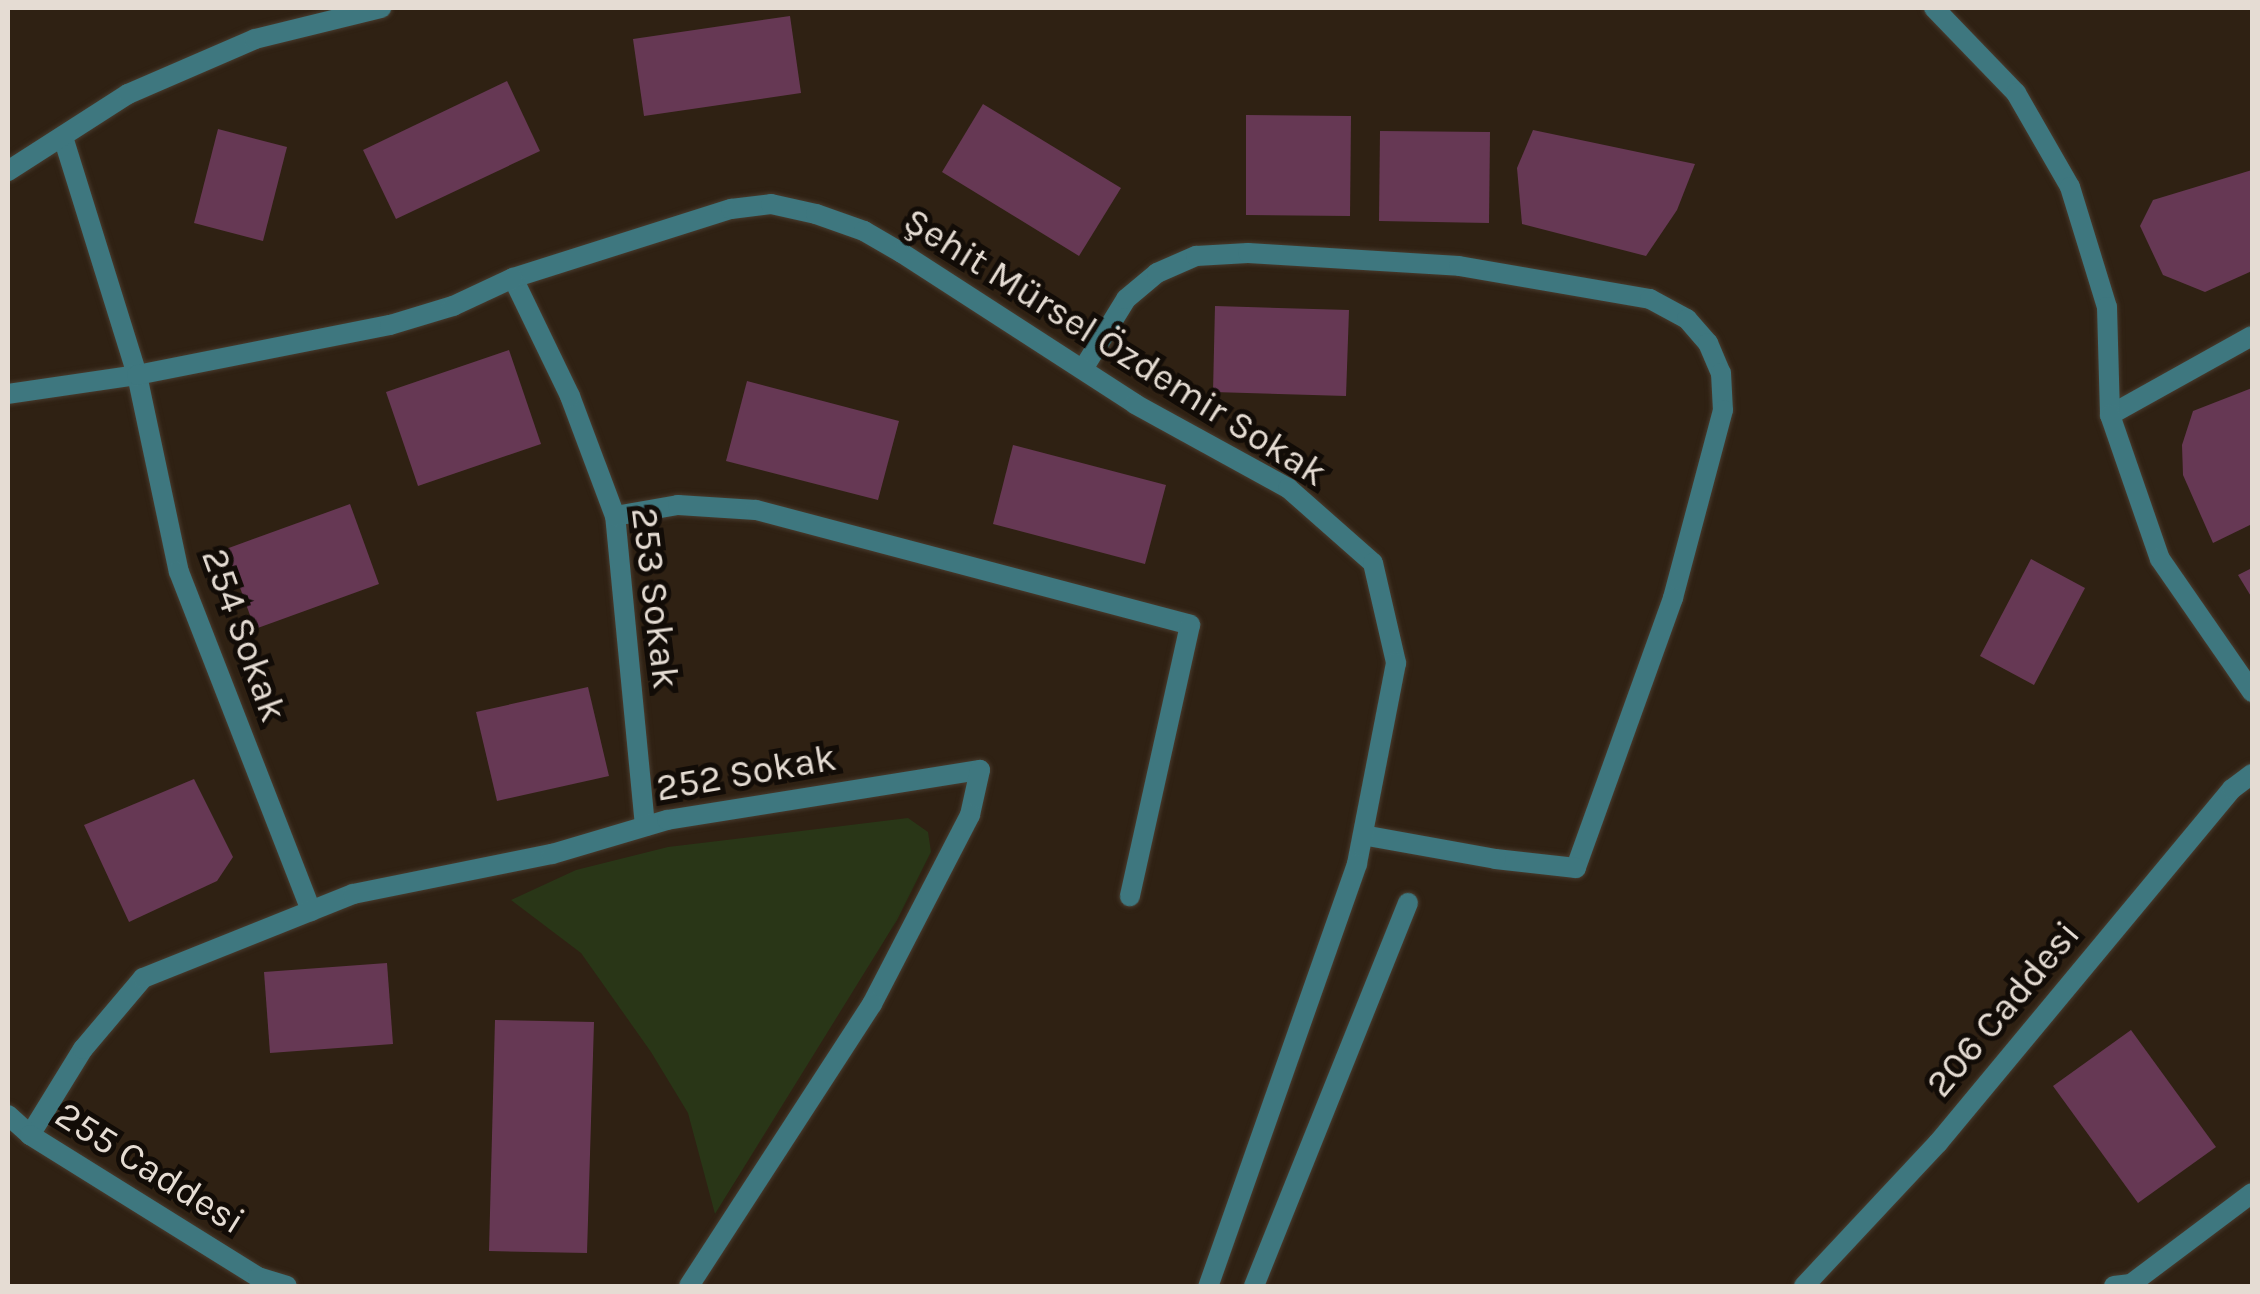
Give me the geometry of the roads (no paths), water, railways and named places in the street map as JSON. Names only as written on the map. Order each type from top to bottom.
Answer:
[{"type":"street","points":[[8,171],[128,94],[255,39],[380,8]]},
{"type":"street","points":[[1934,8],[2016,93],[2070,187],[2107,307],[2110,415],[2160,559],[2252,692]]},
{"type":"street","name":"254 Sokak","points":[[63,136],[137,375],[179,572],[311,911]]},
{"type":"street","name":"Şehit Mürsel Özdemir Sokak","points":[[8,394],[137,375],[390,325],[453,306],[514,278],[731,209],[771,204],[864,231],[1135,404],[1288,488],[1373,563],[1396,663],[1358,864],[1279,1097],[1208,1286]]},
{"type":"street","points":[[1083,369],[1126,299],[1157,273],[1196,256],[1248,252],[1459,266],[1650,300],[1687,319],[1708,343],[1721,373],[1723,410],[1674,598],[1576,868],[1496,859],[1363,835]]},
{"type":"street","name":"253 Sokak","points":[[514,278],[570,396],[615,516],[645,826]]},
{"type":"street","points":[[2110,415],[2252,336]]},
{"type":"street","points":[[615,516],[678,505],[756,510],[1190,626],[1130,896]]},
{"type":"street","name":"252 Sokak","points":[[30,1134],[83,1049],[143,978],[352,894],[552,854],[645,826],[980,770],[970,814],[872,1004],[688,1286]]},
{"type":"street","name":"206 Caddesi","points":[[1804,1286],[1938,1143],[2232,789],[2252,774]]},
{"type":"street","points":[[1254,1286],[1408,903]]},
{"type":"street","name":"255 Caddesi","points":[[8,1115],[30,1134],[253,1282],[287,1286]]},
{"type":"street","points":[[2114,1286],[2131,1284],[2252,1194]]}]
